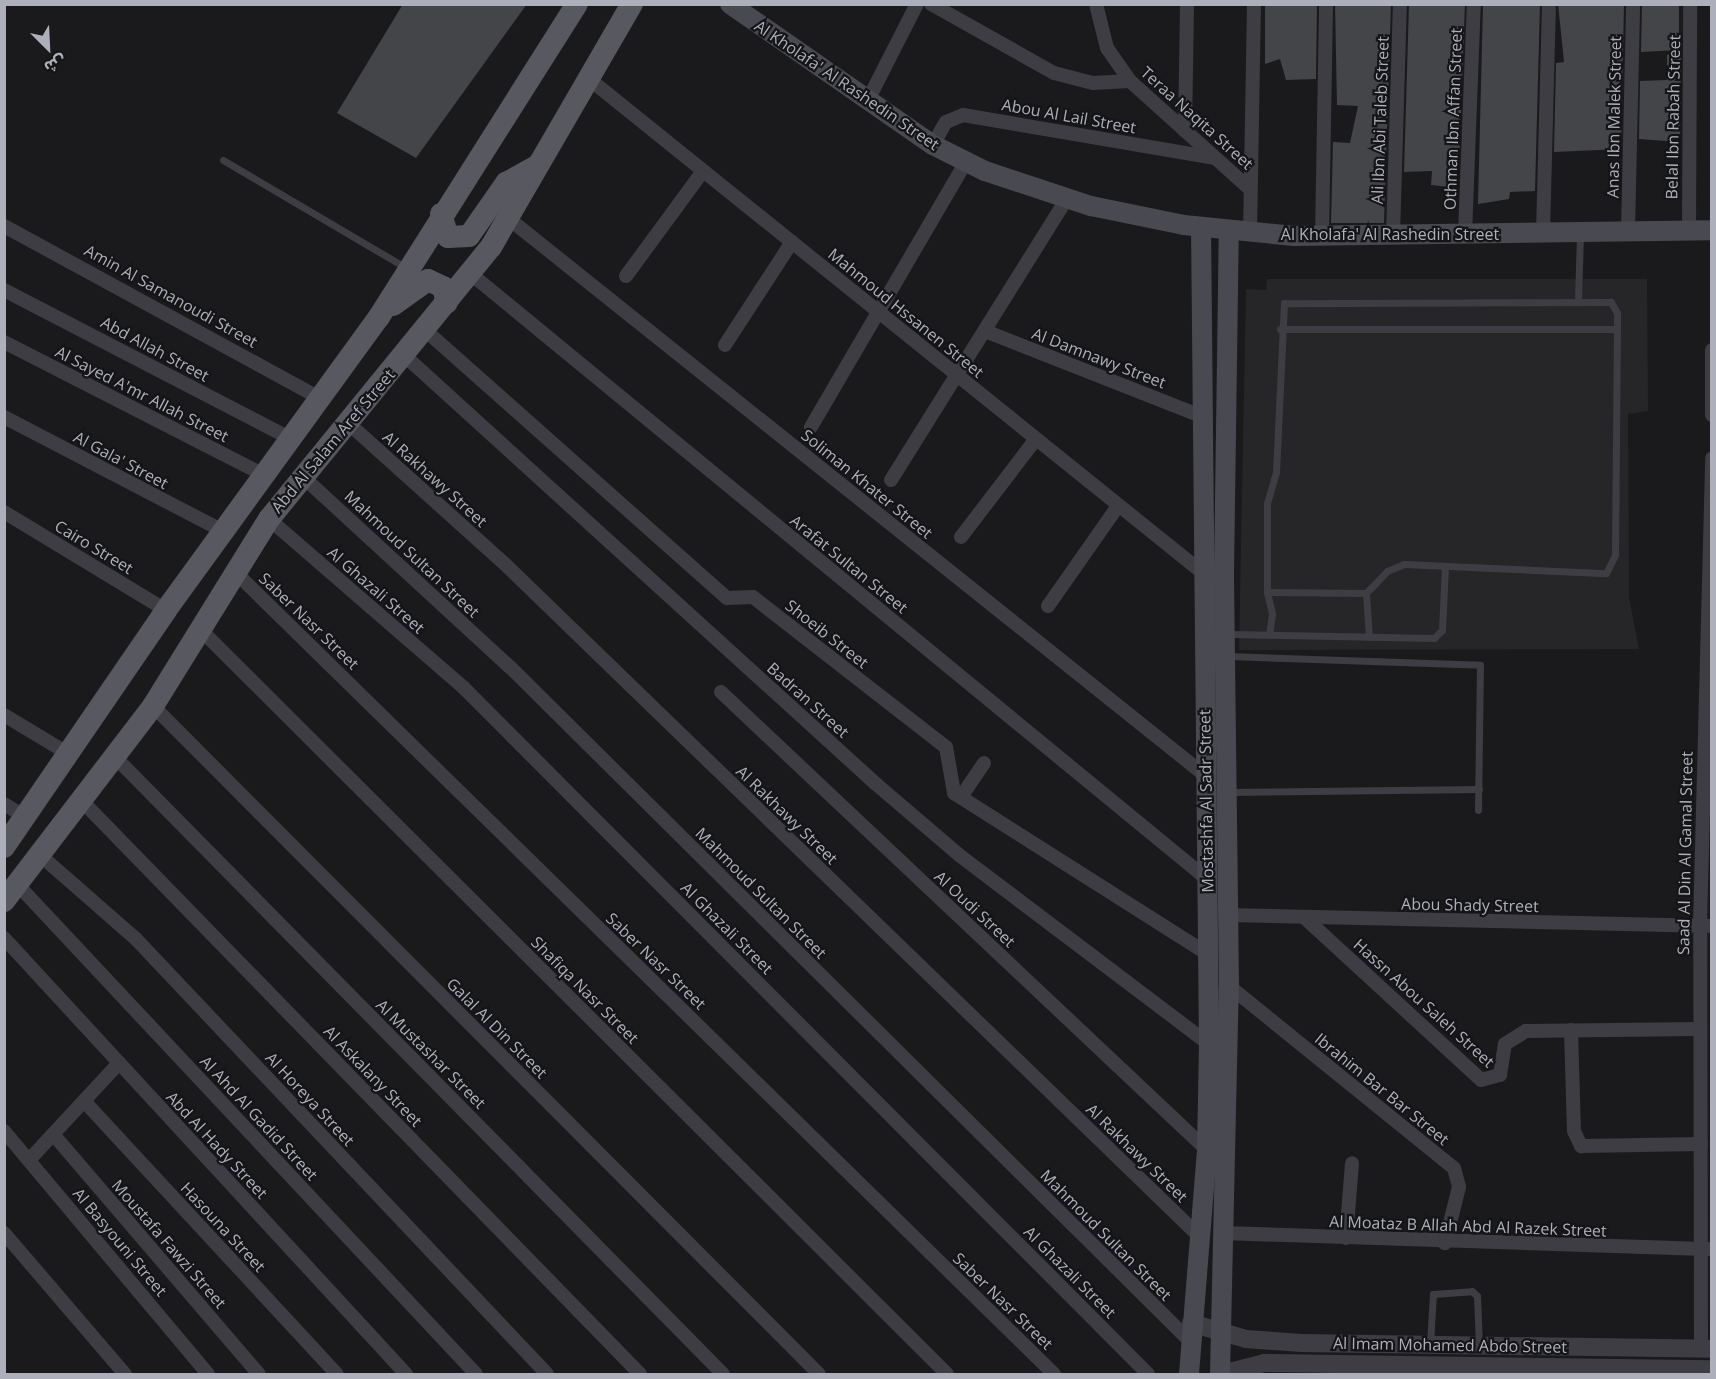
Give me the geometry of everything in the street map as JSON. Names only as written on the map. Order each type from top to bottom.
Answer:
[{"type":"main road","name":"Abd Al Salam Aref Street","points":[[4,847],[166,610],[379,317],[441,214],[577,4]]},
{"type":"main road","name":"Abd Al Salam Aref Street","points":[[11,893],[153,706],[235,572],[301,475],[405,356],[471,274],[508,218],[632,4]]},
{"type":"main road","name":"Al Kholafa' Al Rashedin Street","points":[[730,4],[933,146],[966,162],[1066,200],[1201,227],[1322,237],[1712,230]]},
{"type":"main road","points":[[441,214],[448,237],[469,236],[506,183],[537,166]]},
{"type":"main road","name":"Mostashfa Al Sadr Street","points":[[1189,1374],[1192,1301],[1207,1150],[1209,1044],[1201,416],[1201,227]]},
{"type":"main road","name":"Mostashfa Al Sadr Street","points":[[1221,1374],[1229,986],[1224,634],[1229,231]]},
{"type":"main road","points":[[379,317],[428,280],[443,286],[447,303]]},
{"type":"main road","points":[[1192,1301],[1223,1306]]},
{"type":"street","points":[[868,100],[916,4]]},
{"type":"street","points":[[931,4],[1054,73],[1093,83],[1130,81]]},
{"type":"street","name":"Teraa Naqita Street","points":[[1096,4],[1107,48],[1130,81],[1250,189]]},
{"type":"street","points":[[1185,131],[1187,4]]},
{"type":"street","points":[[1250,232],[1254,4]]},
{"type":"street","points":[[1322,237],[1326,4]]},
{"type":"street","name":"Ali Ibn Abi Taleb Street","points":[[1393,236],[1401,4]]},
{"type":"street","name":"Othman Ibn Affan Street","points":[[1465,234],[1474,4]]},
{"type":"street","points":[[1543,233],[1549,4]]},
{"type":"street","name":"Anas Ibn Malek Street","points":[[1628,231],[1633,4]]},
{"type":"street","name":"Belal Ibn Rabah Street","points":[[1689,230],[1690,4]]},
{"type":"street","name":"Mahmoud Hssanen Street","points":[[588,78],[1203,573]]},
{"type":"street","name":"Abou Al Lail Street","points":[[933,146],[946,122],[963,115],[1215,158]]},
{"type":"street","points":[[811,427],[966,162]]},
{"type":"street","points":[[626,276],[703,171]]},
{"type":"street","points":[[891,480],[1066,200]]},
{"type":"street","name":"Soliman Khater Street","points":[[508,218],[1206,776]]},
{"type":"street","name":"Amin Al Samanoudi Street","points":[[4,226],[319,398]]},
{"type":"street","points":[[725,345],[792,242]]},
{"type":"street","name":"Arafat Sultan Street","points":[[471,274],[1207,879]]},
{"type":"street","name":"Abd Allah Street","points":[[4,290],[290,438]]},
{"type":"street","name":"Shoeib Street","points":[[425,330],[727,598],[753,597],[946,747],[951,788],[961,797]]},
{"type":"street","name":"Al Damnawy Street","points":[[985,331],[1201,416]]},
{"type":"street","name":"Al Sayed A'mr Allah Street","points":[[4,342],[264,475]]},
{"type":"street","points":[[1712,350],[1712,415]]},
{"type":"street","name":"Badran Street","points":[[405,356],[876,784],[959,855],[1209,1044]]},
{"type":"street","name":"Al Gala' Street","points":[[4,417],[223,531]]},
{"type":"street","name":"Al Rakhawy Street","points":[[346,422],[509,568],[1200,1237]]},
{"type":"street","points":[[961,537],[1036,439]]},
{"type":"street","name":"Saad Al Din Al Gamal Street","points":[[1706,1349],[1706,1249],[1699,1029],[1706,925],[1712,458]]},
{"type":"street","name":"Mahmoud Sultan Street","points":[[301,475],[510,667],[1191,1332]]},
{"type":"street","points":[[1048,606],[1118,506]]},
{"type":"street","name":"Cairo Street","points":[[4,513],[166,610]]},
{"type":"street","name":"Al Ghazali Street","points":[[269,519],[463,687],[1148,1374]]},
{"type":"street","name":"Saber Nasr Street","points":[[235,572],[1054,1374]]},
{"type":"street","name":"Shafiqa Nasr Street","points":[[200,629],[947,1374]]},
{"type":"street","name":"Al Oudi Street","points":[[721,692],[1207,1150]]},
{"type":"street","name":"Galal Al Din Street","points":[[153,706],[819,1374]]},
{"type":"street","points":[[4,715],[69,754]]},
{"type":"street","name":"Al Mustashar Street","points":[[115,757],[723,1374]]},
{"type":"street","points":[[984,763],[961,797],[1208,954]]},
{"type":"street","name":"Al Askalany Street","points":[[82,801],[640,1374]]},
{"type":"street","points":[[4,804],[26,817]]},
{"type":"street","name":"Al Horeya Street","points":[[40,855],[136,939],[547,1374]]},
{"type":"street","name":"Al Ahd Al Gadid Street","points":[[11,893],[476,1374]]},
{"type":"street","name":"Abou Shady Street","points":[[1228,915],[1706,925]]},
{"type":"street","name":"Hassn Abou Saleh Street","points":[[1305,918],[1481,1080],[1500,1074],[1510,1037],[1526,1031],[1571,1030]]},
{"type":"street","name":"Abd Al Hady Street","points":[[4,938],[406,1374]]},
{"type":"street","name":"Ibrahim Bar Bar Street","points":[[1229,986],[1454,1168],[1459,1187],[1445,1243]]},
{"type":"street","points":[[1699,1029],[1571,1030],[1574,1131],[1581,1146],[1701,1144]]},
{"type":"street","points":[[30,1159],[119,1063]]},
{"type":"street","name":"Hasouna Street","points":[[84,1101],[337,1374]]},
{"type":"street","name":"Al Basyouni Street","points":[[4,1131],[30,1159],[208,1374]]},
{"type":"street","name":"Moustafa Fawzi Street","points":[[53,1134],[260,1374]]},
{"type":"street","points":[[1346,1238],[1352,1163]]},
{"type":"street","points":[[4,1233],[125,1374]]},
{"type":"street","name":"Al Moataz B Allah Abd Al Razek Street","points":[[1223,1233],[1445,1243],[1706,1249]]},
{"type":"street","name":"Al Imam Mohamed Abdo Street","points":[[1191,1332],[1223,1332],[1265,1341],[1706,1349]]},
{"type":"street","points":[[1264,1363],[1265,1341]]},
{"type":"street","name":"Al Imam Mohamed Abdo Street","points":[[1221,1374],[1264,1363],[1303,1369],[1361,1370],[1712,1369]]},
{"type":"lane","points":[[223,160],[408,269]]},
{"type":"lane","points":[[1578,301],[1580,232]]},
{"type":"lane","points":[[1267,592],[1366,593],[1395,566],[1445,566],[1598,575],[1612,566],[1617,329],[1611,302],[1293,300],[1281,307],[1276,472],[1267,503],[1267,592],[1269,634]]},
{"type":"lane","points":[[1280,329],[1617,329]]},
{"type":"lane","points":[[1224,634],[1369,637],[1439,635],[1445,566]]},
{"type":"lane","points":[[1366,593],[1369,637]]},
{"type":"lane","points":[[1225,656],[1480,665],[1478,810]]},
{"type":"lane","points":[[1226,792],[1479,789]]},
{"type":"lane","points":[[1430,1345],[1433,1294],[1472,1291],[1477,1296],[1479,1346]]},
{"type":"shaded area","points":[[1267,279],[1647,279],[1648,411],[1628,414],[1629,597],[1639,649],[1239,650],[1246,289],[1266,290]]},
{"type":"building","points":[[403,4],[527,4],[416,158],[337,113]]},
{"type":"building","points":[[1265,4],[1317,4],[1316,79],[1286,80],[1280,59],[1265,64]]},
{"type":"building","points":[[1335,4],[1391,4],[1384,223],[1331,223],[1333,142],[1350,143],[1358,106],[1337,105]]},
{"type":"building","points":[[1409,4],[1465,4],[1458,188],[1431,185],[1432,171],[1404,172]]},
{"type":"building","points":[[1483,4],[1540,4],[1535,191],[1510,192],[1509,199],[1478,204]]},
{"type":"building","points":[[1558,4],[1624,4],[1621,149],[1554,152],[1556,63],[1564,62]]},
{"type":"building","points":[[1642,4],[1679,4],[1679,50],[1641,52]]},
{"type":"building","points":[[1681,51],[1680,142],[1639,139],[1640,81],[1667,80],[1667,55]]}]
